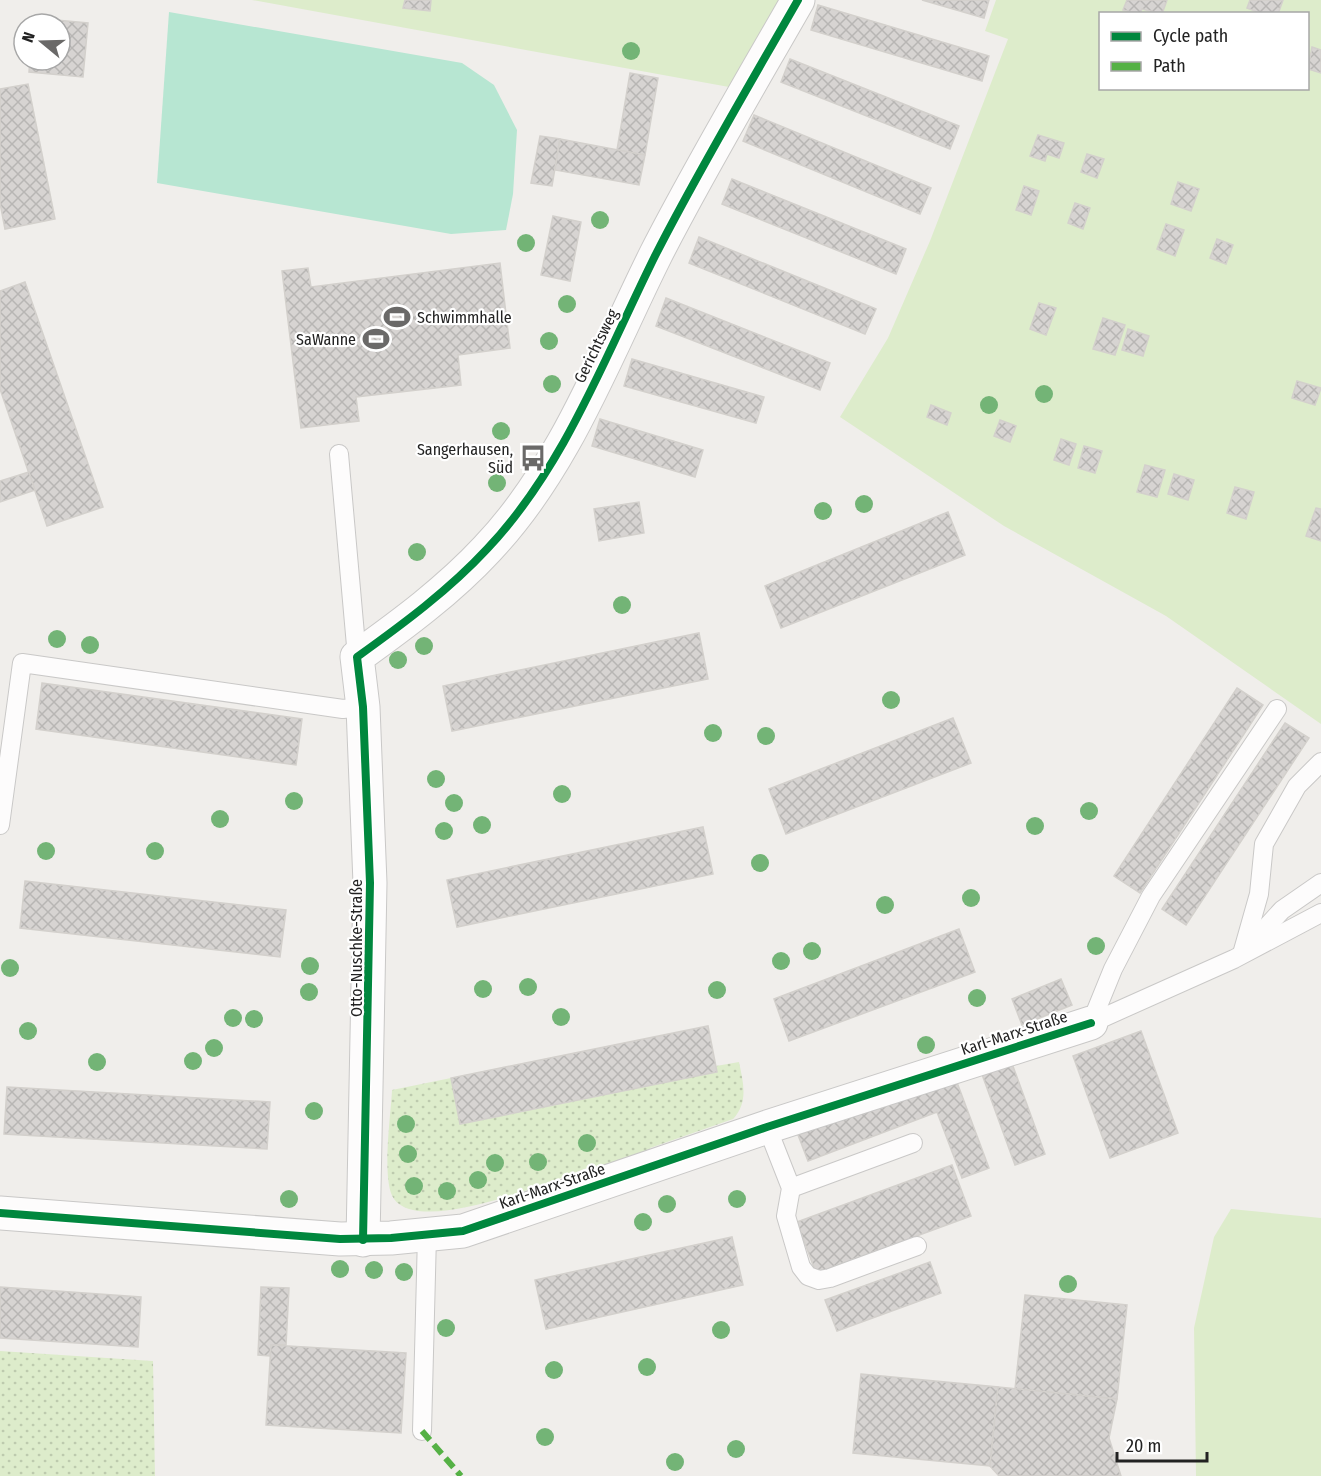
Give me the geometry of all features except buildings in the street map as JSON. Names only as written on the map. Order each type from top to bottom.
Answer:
[{"type":"street","name":"Gerichtsweg","points":[[357,657],[418,613],[487,550],[530,495],[568,432],[657,253],[798,0]]},
{"type":"street","name":"Otto-Nuschke-Straße","points":[[357,657],[363,707],[370,904],[363,1240]]},
{"type":"street","name":"Karl-Marx-Straße","points":[[0,1213],[249,1234],[363,1240],[463,1231],[767,1127],[1091,1023]]},
{"type":"lane","points":[[339,454],[357,657]]},
{"type":"lane","points":[[0,825],[22,663],[343,709],[363,707]]},
{"type":"lane","points":[[1091,1023],[1113,969],[1150,896],[1277,709]]},
{"type":"lane","points":[[1242,954],[1259,894],[1264,844],[1297,786],[1321,762]]},
{"type":"lane","points":[[1242,954],[1282,910],[1321,883]]},
{"type":"lane","points":[[1091,1023],[1242,954],[1321,913]]},
{"type":"lane","points":[[767,1127],[791,1188],[786,1216],[801,1267],[808,1276],[819,1280],[830,1278],[917,1246]]},
{"type":"lane","points":[[791,1188],[913,1143]]},
{"type":"lane","points":[[422,1431],[427,1235]]},
{"type":"green space","points":[[252,0],[813,0],[762,93]]},
{"type":"green space","points":[[996,0],[1321,0],[1321,724],[1166,616],[1004,526],[840,417],[888,338],[930,241],[1008,39],[985,31]]},
{"type":"green space","points":[[169,12],[462,63],[494,85],[517,130],[513,194],[506,230],[451,234],[157,183]]},
{"type":"green space","points":[[739,1062],[744,1092],[741,1106],[733,1119],[650,1148],[652,1154],[592,1177],[587,1168],[546,1184],[488,1202],[431,1212],[409,1209],[394,1199],[390,1190],[387,1163],[392,1090],[451,1078],[461,1124],[717,1072],[716,1066]]},
{"type":"green space","points":[[1231,1209],[1321,1218],[1321,1476],[1196,1476],[1194,1328],[1214,1237]]},
{"type":"green space","points":[[0,1351],[153,1361],[155,1476],[0,1476]]},
{"type":"marked path","points":[[422,1431],[461,1476]]},
{"type":"cycle path","points":[[363,1240],[370,883],[363,707],[357,657],[457,579],[515,517],[539,482],[582,408],[673,222],[798,0]]},
{"type":"cycle path","points":[[0,1213],[340,1239],[391,1238],[463,1231],[767,1127],[1091,1023]]},
{"type":"place","name":"Schwimmhalle","points":[[397,317]]},
{"type":"place","name":"SaWanne","points":[[376,339]]},
{"type":"place","name":"Sangerhausen, Süd","points":[[533,458]]}]
